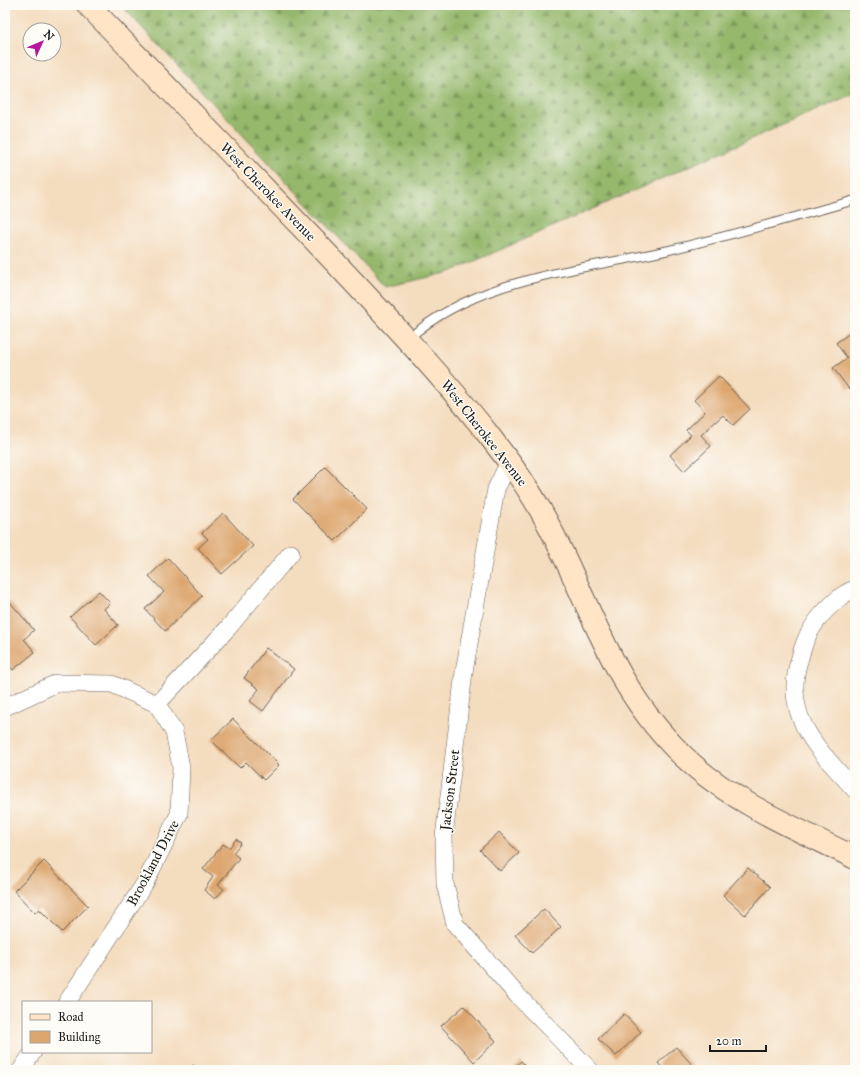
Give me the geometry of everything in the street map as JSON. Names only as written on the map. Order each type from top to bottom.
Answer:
[{"type":"main road","name":"West Cherokee Avenue","points":[[88,5],[408,339],[465,406],[509,462],[546,521],[609,656],[632,696],[661,733],[692,764],[727,790],[764,813],[855,858]]},
{"type":"street","name":"Jackson Street","points":[[509,462],[496,489],[464,672],[444,837],[445,884],[455,924],[517,995],[590,1070]]},
{"type":"street","points":[[5,707],[57,683],[112,684],[157,704],[228,628],[291,553]]},
{"type":"street","points":[[855,589],[823,612],[806,637],[794,678],[796,710],[816,747],[855,790]]},
{"type":"street","name":"Brookland Drive","points":[[68,1001],[145,883],[179,814],[181,767],[174,732],[157,704]]},
{"type":"street","points":[[21,1070],[32,1053]]},
{"type":"lane","points":[[408,339],[422,327],[446,311],[474,297],[515,283],[715,239],[855,200]]},
{"type":"green space","points":[[121,5],[855,5],[855,93],[450,272],[385,287]]},
{"type":"building","points":[[855,329],[855,384],[849,389],[833,368],[847,358],[836,343]]},
{"type":"building","points":[[719,376],[750,409],[733,425],[723,415],[701,435],[711,446],[684,471],[670,455],[691,435],[686,430],[705,412],[694,400]]},
{"type":"building","points":[[325,467],[367,509],[335,541],[293,499]]},
{"type":"building","points":[[223,513],[253,546],[222,574],[198,548],[208,539],[202,533]]},
{"type":"building","points":[[168,558],[202,596],[165,631],[145,609],[164,592],[149,576]]},
{"type":"building","points":[[99,591],[110,603],[104,609],[118,625],[96,645],[70,617]]},
{"type":"building","points":[[9,601],[34,630],[24,639],[35,652],[13,670],[5,660],[5,604]]},
{"type":"building","points":[[266,648],[294,669],[263,711],[250,701],[259,689],[244,678]]},
{"type":"building","points":[[233,719],[279,765],[264,780],[246,762],[240,768],[211,740]]},
{"type":"building","points":[[499,832],[519,853],[500,871],[480,850]]},
{"type":"building","points":[[236,839],[241,843],[233,853],[239,858],[218,885],[224,889],[215,899],[204,890],[213,877],[203,869],[223,844],[229,848]]},
{"type":"building","points":[[44,861],[88,906],[62,932],[39,909],[35,913],[14,891]]},
{"type":"building","points":[[748,868],[770,887],[745,915],[723,895]]},
{"type":"building","points":[[544,909],[561,927],[532,953],[515,935]]},
{"type":"building","points":[[464,1006],[496,1041],[474,1062],[441,1026]]},
{"type":"building","points":[[624,1014],[641,1032],[616,1056],[598,1039]]},
{"type":"building","points":[[676,1047],[697,1070],[664,1070],[658,1063]]},
{"type":"building","points":[[521,1061],[529,1070],[511,1070]]},
{"type":"building","points":[[193,1065],[200,1070],[189,1070]]}]
